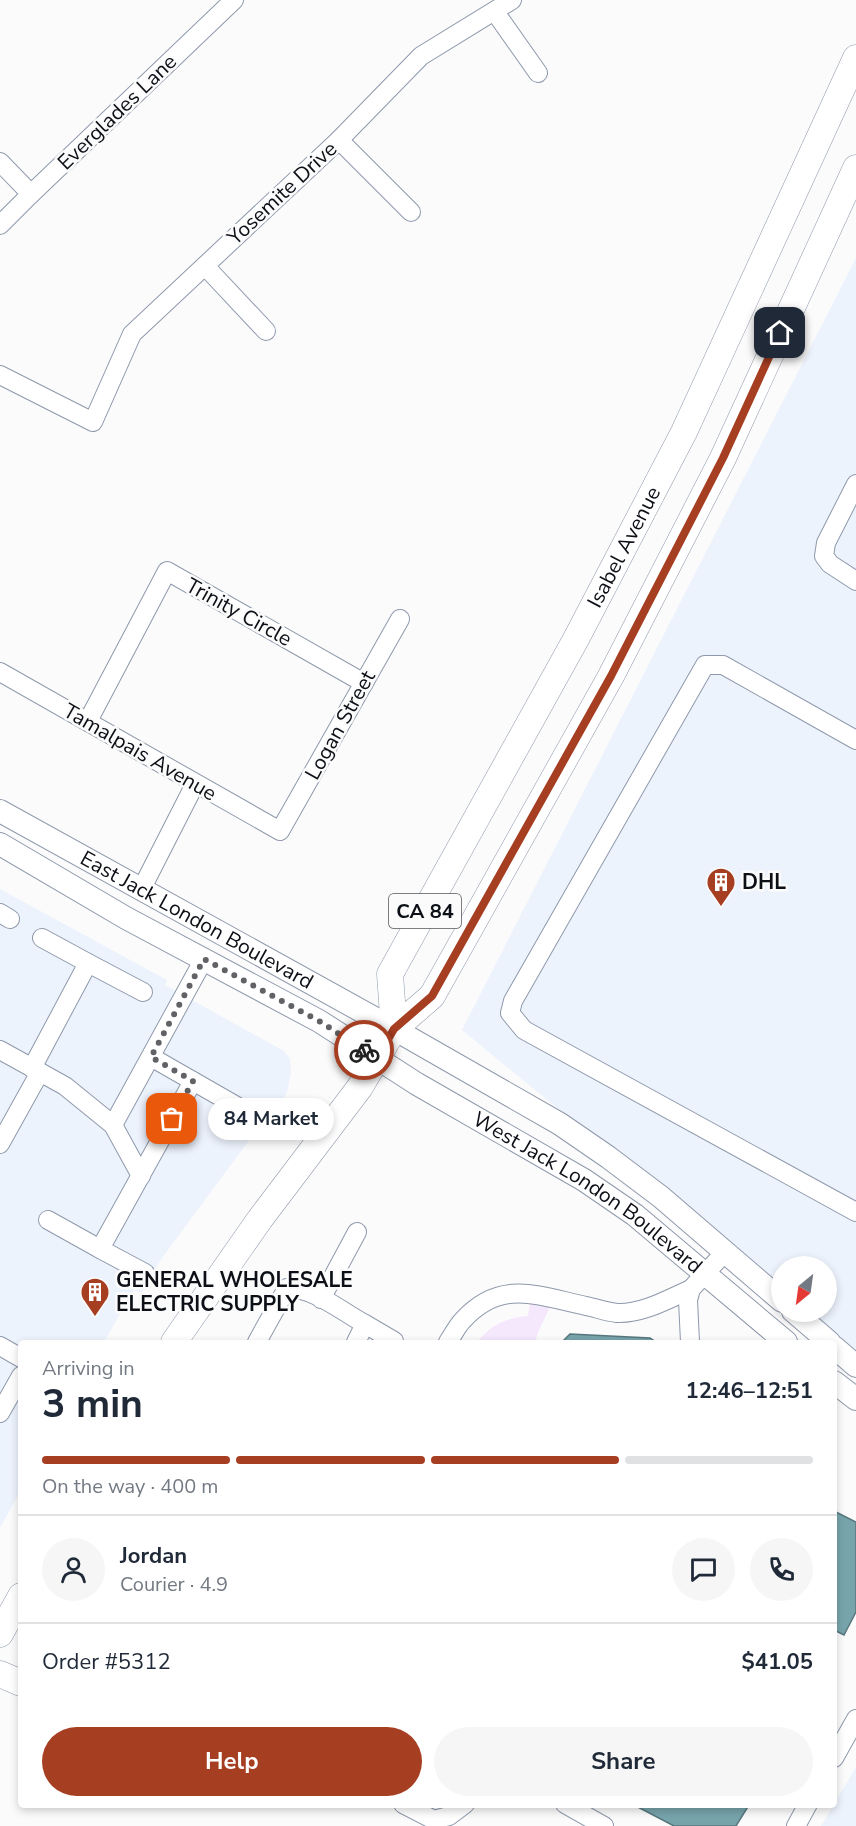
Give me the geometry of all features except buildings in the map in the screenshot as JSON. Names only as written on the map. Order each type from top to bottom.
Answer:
[{"type":"highway","name":"Isabel Avenue","points":[[394,1029],[390,974],[576,639],[684,432],[856,58]]},
{"type":"highway","name":"CA 84","points":[[175,1340],[265,1212],[360,1087],[394,1029],[432,996],[611,676],[723,458],[856,168]]},
{"type":"highway","points":[[2,1624],[18,1600]]},
{"type":"highway","points":[[0,1674],[18,1682]]},
{"type":"main road","name":"East Jack London Boulevard","points":[[0,811],[394,1029]]},
{"type":"main road","name":"East Jack London Boulevard","points":[[0,844],[126,918],[319,1021],[377,1058]]},
{"type":"main road","name":"West Jack London Boulevard","points":[[394,1029],[560,1124],[608,1157],[661,1197],[771,1292]]},
{"type":"main road","name":"West Jack London Boulevard","points":[[377,1058],[417,1084],[584,1180],[634,1215],[698,1281],[783,1340]]},
{"type":"main road","points":[[806,1322],[827,1340]]},
{"type":"main road","points":[[837,1350],[856,1366]]},
{"type":"main road","points":[[837,1384],[856,1399]]},
{"type":"street","name":"Everglades Lane","points":[[0,225],[234,0]]},
{"type":"street","name":"Yosemite Drive","points":[[0,375],[93,422],[132,334],[339,140],[422,56],[512,0]]},
{"type":"street","points":[[495,12],[538,73]]},
{"type":"street","points":[[339,140],[411,212]]},
{"type":"street","points":[[0,162],[31,194]]},
{"type":"street","points":[[205,266],[266,331]]},
{"type":"street","points":[[856,484],[826,543],[824,556],[830,564],[856,581]]},
{"type":"street","name":"Trinity Circle","points":[[88,721],[167,572],[364,683]]},
{"type":"street","name":"Logan Street","points":[[280,831],[400,619]]},
{"type":"street","points":[[856,740],[723,665],[705,665],[513,1000],[510,1013],[524,1030],[856,1212]]},
{"type":"street","name":"Tamalpais Avenue","points":[[0,672],[280,831]]},
{"type":"street","points":[[142,888],[195,784]]},
{"type":"street","points":[[42,938],[143,992]]},
{"type":"street","points":[[113,1125],[204,959]]},
{"type":"street","points":[[0,1144],[88,963]]},
{"type":"street","points":[[0,1050],[65,1086],[113,1125],[141,1176]]},
{"type":"street","points":[[151,1057],[247,1112]]},
{"type":"street","points":[[100,1249],[193,1081]]},
{"type":"street","points":[[48,1220],[145,1273]]},
{"type":"street","points":[[321,1299],[357,1232]]},
{"type":"street","points":[[690,1340],[688,1300],[698,1281],[725,1252]]},
{"type":"street","points":[[449,1340],[463,1320],[486,1300],[503,1294],[518,1292],[616,1313],[631,1312],[648,1308],[698,1281]]},
{"type":"street","points":[[257,1340],[287,1288],[299,1288],[392,1340]]},
{"type":"street","points":[[357,1340],[365,1324]]},
{"type":"street","points":[[0,1346],[18,1356]]},
{"type":"street","points":[[0,1413],[18,1381]]},
{"type":"street","points":[[837,1753],[856,1719]]},
{"type":"street","points":[[411,1808],[434,1820],[448,1816],[459,1808]]},
{"type":"street","points":[[572,1808],[604,1826]]},
{"type":"street","points":[[796,1826],[806,1808]]},
{"type":"shaded area","points":[[856,258],[856,1352],[819,1322],[837,1322],[837,1256],[771,1256],[771,1284],[462,1030]]},
{"type":"shaded area","points":[[0,889],[167,980],[165,985],[284,1051],[290,1059],[291,1073],[287,1092],[265,1127],[253,1135],[162,1258],[141,1293],[134,1290],[105,1340],[18,1340],[18,1495],[0,1528]]},
{"type":"shaded area","points":[[530,1302],[551,1305],[536,1340],[479,1340],[499,1323],[528,1316]]},
{"type":"shaded area","points":[[856,1767],[856,1826],[821,1826],[832,1808],[837,1808],[837,1799]]},
{"type":"water","points":[[570,1334],[653,1340],[564,1340]]},
{"type":"water","points":[[837,1512],[856,1522],[856,1612],[844,1635],[837,1632]]},
{"type":"water","points":[[640,1808],[747,1808],[736,1826],[674,1826]]},
{"type":"way so far","points":[[172,1119],[193,1081],[151,1057],[204,959],[319,1021],[364,1050]]},
{"type":"place","name":"DHL","points":[[721,908]]},
{"type":"place","name":"84 Market","points":[[172,1119]]},
{"type":"place","name":"GENERAL WHOLESALE ELECTRIC SUPPLY","points":[[95,1318]]},
{"type":"route","points":[[364,1050],[377,1058],[394,1029],[432,996],[611,676],[723,458],[780,333]]}]
